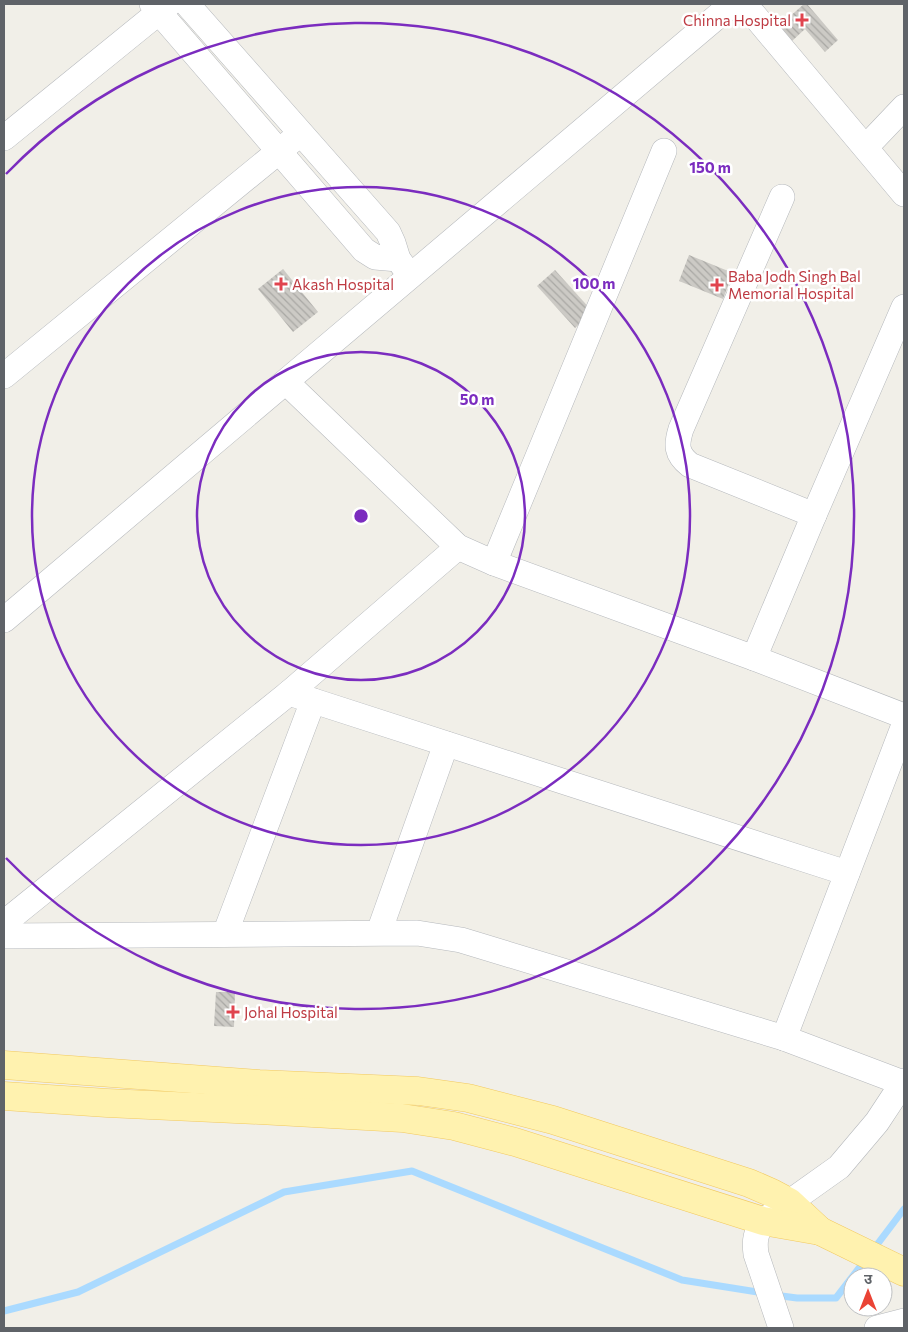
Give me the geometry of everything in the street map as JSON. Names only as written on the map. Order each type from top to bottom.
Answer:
[{"type":"main road","points":[[4,1065],[259,1084],[418,1091],[468,1098],[553,1120],[749,1183],[789,1202],[820,1231]]},
{"type":"main road","points":[[45,1098],[48,1069]]},
{"type":"main road","points":[[4,1096],[402,1118],[454,1126],[515,1142],[763,1221],[820,1231],[904,1272]]},
{"type":"street","points":[[186,4],[388,232],[404,268]]},
{"type":"street","points":[[4,620],[286,382],[404,268],[732,4]]},
{"type":"street","points":[[741,4],[754,15],[904,194]]},
{"type":"street","points":[[4,138],[160,7],[364,250],[375,257],[404,268]]},
{"type":"street","points":[[866,147],[904,107]]},
{"type":"street","points":[[4,376],[300,134]]},
{"type":"street","points":[[494,563],[664,151]]},
{"type":"street","points":[[782,198],[681,429],[678,450],[682,458],[690,465],[814,515]]},
{"type":"street","points":[[754,658],[904,306]]},
{"type":"street","points":[[286,382],[458,547],[494,563],[754,658],[904,716]]},
{"type":"street","points":[[4,923],[289,693],[458,547]]},
{"type":"street","points":[[289,693],[847,873]]},
{"type":"street","points":[[225,934],[313,701]]},
{"type":"street","points":[[784,1038],[904,725]]},
{"type":"street","points":[[378,932],[446,744]]},
{"type":"street","points":[[4,936],[418,932],[461,940],[784,1038],[904,1082],[877,1122],[839,1167],[763,1221],[756,1234],[756,1254],[780,1324]]},
{"type":"street","points":[[877,1328],[904,1321]]},
{"type":"building","points":[[804,4],[807,4],[838,40],[825,52],[805,29],[792,41],[779,26]]},
{"type":"building","points":[[689,255],[733,273],[723,299],[679,281]]},
{"type":"building","points":[[283,269],[318,312],[293,332],[258,289]]},
{"type":"building","points":[[555,270],[593,312],[575,328],[537,286]]},
{"type":"building","points":[[216,992],[235,992],[234,1027],[214,1026]]},
{"type":"waterway","points":[[4,1311],[78,1292],[284,1192],[412,1171],[682,1280],[764,1293]]},
{"type":"waterway","points":[[873,1250],[904,1209]]},
{"type":"waterway","points":[[774,1295],[797,1298],[836,1298],[866,1259]]},
{"type":"place","name":"Chinna Hospital","points":[[802,20]]},
{"type":"place","name":"Akash Hospital","points":[[281,284]]},
{"type":"place","name":"Baba Jodh Singh Bal Memorial Hospital","points":[[717,285]]},
{"type":"place","name":"Johal Hospital","points":[[233,1012]]}]
